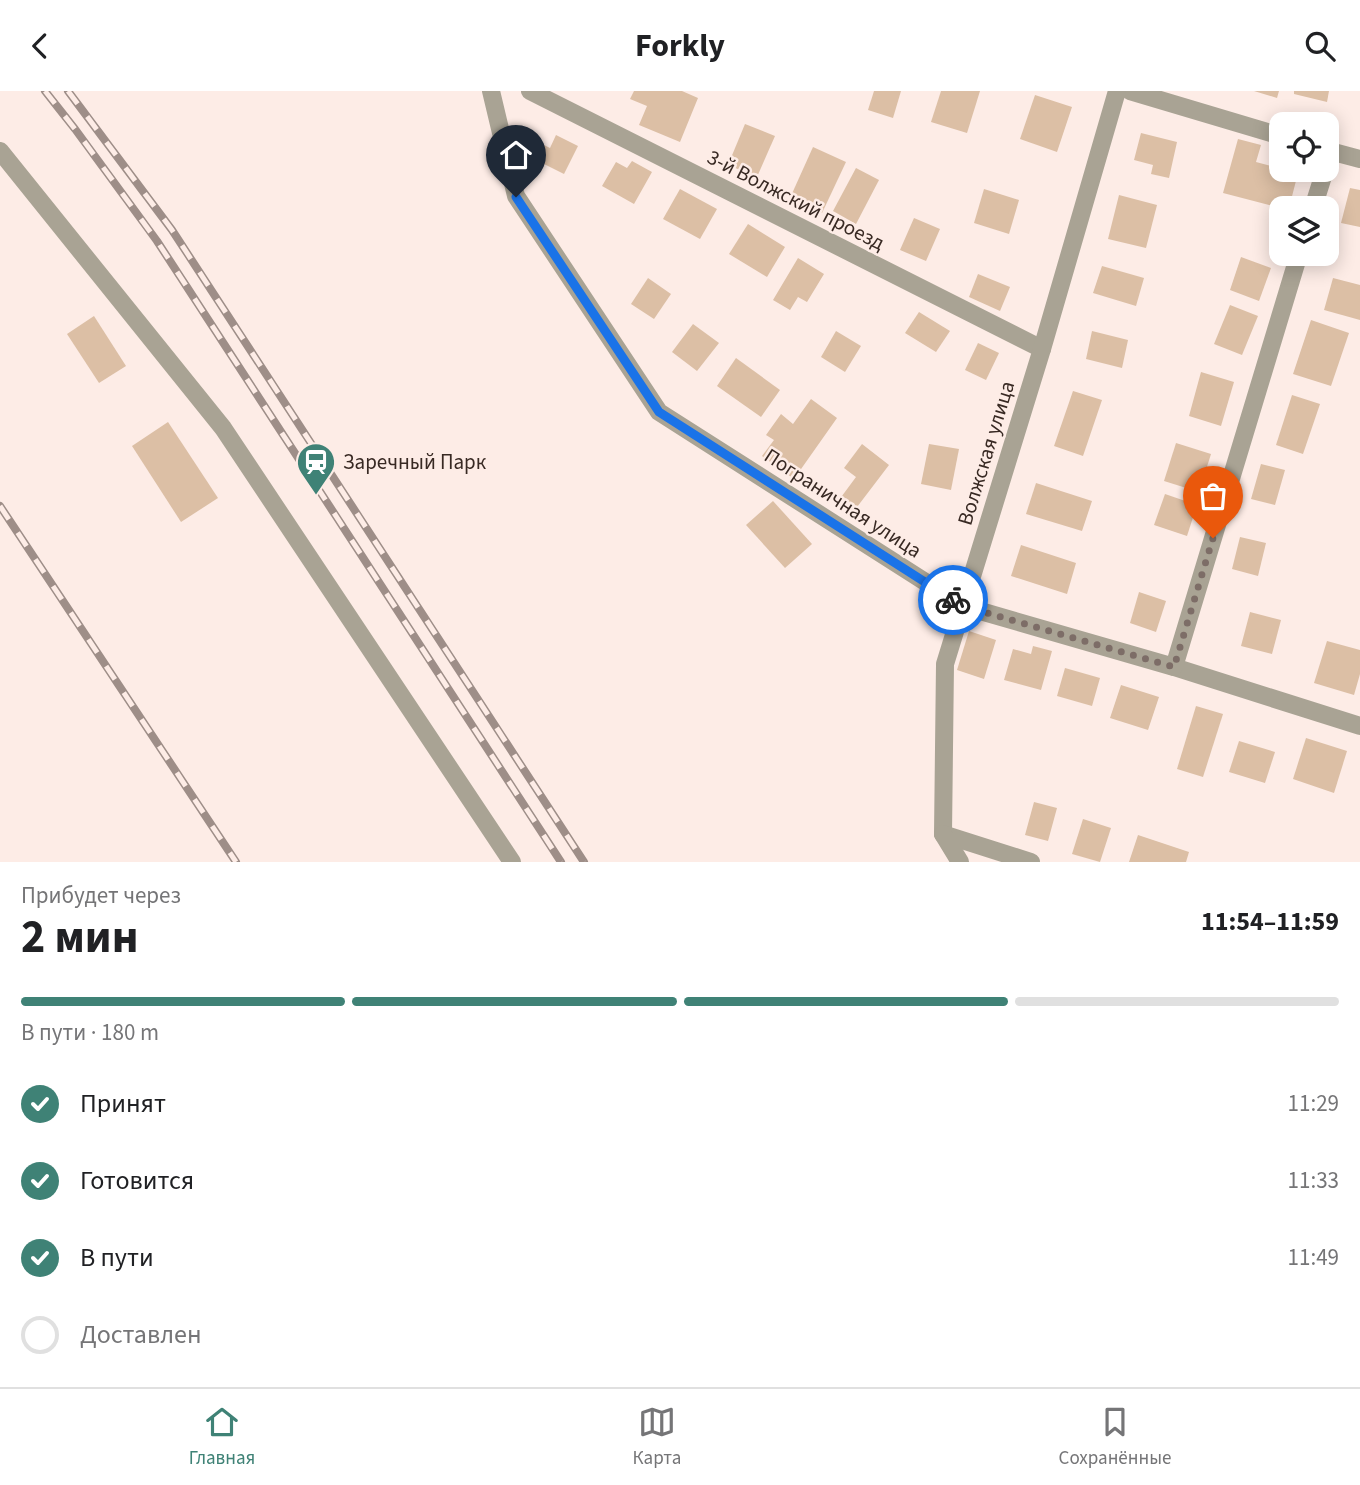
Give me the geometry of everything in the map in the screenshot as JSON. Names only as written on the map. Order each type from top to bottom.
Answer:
[{"type":"street","name":"Пограничная улица","points":[[491,91],[516,197],[659,412],[963,606],[1174,667],[1360,726]]},
{"type":"street","name":"3-й Волжский проезд","points":[[530,91],[1042,349]]},
{"type":"street","name":"Волжская улица","points":[[943,834],[945,664],[1042,349],[1117,91]]},
{"type":"street","points":[[1130,91],[1269,132]]},
{"type":"street","points":[[0,151],[223,428],[512,862]]},
{"type":"street","points":[[1339,159],[1360,159]]},
{"type":"street","points":[[1174,667],[1296,266]]},
{"type":"street","points":[[943,834],[960,862]]},
{"type":"street","points":[[943,834],[1031,862]]},
{"type":"building","points":[[634,91],[682,91],[698,98],[680,142],[639,125],[647,106],[630,99]]},
{"type":"building","points":[[874,91],[901,91],[893,118],[868,110]]},
{"type":"building","points":[[941,91],[980,91],[967,133],[931,122]]},
{"type":"building","points":[[1254,91],[1279,91],[1277,98]]},
{"type":"building","points":[[1294,91],[1329,91],[1327,102],[1294,94]]},
{"type":"building","points":[[1035,95],[1072,107],[1057,152],[1020,139]]},
{"type":"building","points":[[745,124],[775,136],[757,177],[728,165]]},
{"type":"building","points":[[1141,133],[1177,142],[1169,178],[1151,174],[1153,165],[1134,160]]},
{"type":"building","points":[[556,135],[578,146],[564,174],[530,157],[538,142],[550,148]]},
{"type":"building","points":[[1238,139],[1261,145],[1256,162],[1269,165],[1269,182],[1296,182],[1292,196],[1269,196],[1269,205],[1223,193]]},
{"type":"building","points":[[813,147],[846,162],[822,213],[790,198]]},
{"type":"building","points":[[632,161],[652,172],[634,204],[602,186],[616,162],[627,168]]},
{"type":"building","points":[[856,168],[879,180],[856,224],[833,211]]},
{"type":"building","points":[[1350,188],[1360,190],[1360,227],[1341,223]]},
{"type":"building","points":[[680,189],[717,209],[700,239],[663,219]]},
{"type":"building","points":[[984,189],[1019,200],[1009,234],[974,223]]},
{"type":"building","points":[[1119,195],[1157,205],[1146,248],[1108,239]]},
{"type":"building","points":[[914,218],[940,229],[926,261],[900,250]]},
{"type":"building","points":[[748,224],[785,247],[767,277],[729,254]]},
{"type":"building","points":[[1241,257],[1271,268],[1259,301],[1230,290]]},
{"type":"building","points":[[798,258],[824,274],[807,302],[798,297],[790,310],[773,300]]},
{"type":"building","points":[[1102,266],[1144,278],[1136,306],[1093,293]]},
{"type":"building","points":[[978,274],[1010,287],[1000,311],[969,297]]},
{"type":"building","points":[[648,278],[671,294],[654,319],[631,304]]},
{"type":"building","points":[[1333,278],[1360,285],[1360,320],[1324,310]]},
{"type":"building","points":[[1230,305],[1258,316],[1242,355],[1214,344]]},
{"type":"building","points":[[919,312],[950,331],[936,352],[905,333]]},
{"type":"building","points":[[94,316],[126,366],[99,383],[67,334]]},
{"type":"building","points":[[1311,320],[1349,333],[1331,386],[1293,374]]},
{"type":"building","points":[[693,324],[719,343],[697,371],[672,352]]},
{"type":"building","points":[[836,331],[861,346],[845,372],[821,357]]},
{"type":"building","points":[[1092,331],[1128,340],[1122,368],[1086,359]]},
{"type":"building","points":[[978,343],[999,353],[986,380],[965,370]]},
{"type":"building","points":[[736,358],[780,390],[761,417],[717,386]]},
{"type":"building","points":[[1201,372],[1234,382],[1221,426],[1189,416]]},
{"type":"building","points":[[1073,391],[1102,400],[1083,456],[1054,446]]},
{"type":"building","points":[[1292,395],[1320,404],[1303,454],[1276,445]]},
{"type":"building","points":[[811,399],[837,418],[794,479],[762,456],[774,440],[766,435],[781,414],[793,424]]},
{"type":"building","points":[[168,422],[218,498],[181,522],[132,446]]},
{"type":"building","points":[[1176,443],[1211,454],[1199,492],[1164,481]]},
{"type":"building","points":[[862,444],[889,465],[854,511],[839,500],[856,477],[844,468]]},
{"type":"building","points":[[929,444],[959,449],[951,490],[921,484]]},
{"type":"building","points":[[1261,464],[1285,470],[1275,505],[1251,499]]},
{"type":"building","points":[[1036,483],[1092,501],[1082,531],[1026,514]]},
{"type":"building","points":[[1165,494],[1197,505],[1187,536],[1154,525]]},
{"type":"building","points":[[773,501],[812,544],[785,568],[746,525]]},
{"type":"building","points":[[1240,537],[1266,543],[1258,576],[1232,569]]},
{"type":"building","points":[[1021,545],[1076,563],[1067,594],[1011,576]]},
{"type":"building","points":[[1139,592],[1166,601],[1156,632],[1130,623]]},
{"type":"building","points":[[1250,612],[1281,620],[1272,654],[1241,646]]},
{"type":"building","points":[[969,631],[996,640],[984,679],[957,670]]},
{"type":"building","points":[[1327,641],[1360,650],[1360,674],[1354,695],[1314,683]]},
{"type":"building","points":[[1033,646],[1052,651],[1041,690],[1004,680],[1013,649],[1031,654]]},
{"type":"building","points":[[1065,668],[1100,678],[1092,706],[1057,696]]},
{"type":"building","points":[[1121,685],[1159,697],[1148,730],[1110,718]]},
{"type":"building","points":[[1196,706],[1223,714],[1203,777],[1177,769]]},
{"type":"building","points":[[1306,738],[1347,751],[1334,793],[1293,779]]},
{"type":"building","points":[[1239,741],[1275,752],[1265,783],[1229,772]]},
{"type":"building","points":[[1034,802],[1057,808],[1048,841],[1025,835]]},
{"type":"building","points":[[1083,819],[1111,828],[1100,862],[1072,854]]},
{"type":"building","points":[[1138,835],[1189,852],[1186,862],[1129,862]]},
{"type":"railway","points":[[45,91],[157,241],[561,862]]},
{"type":"railway","points":[[68,91],[172,230],[584,862]]},
{"type":"railway","points":[[0,506],[236,862]]},
{"type":"way so far","points":[[953,600],[963,606],[1174,667],[1213,538]]},
{"type":"place","name":"Заречный Парк","points":[[316,496]]},
{"type":"route","points":[[516,197],[659,412],[953,600]]}]
